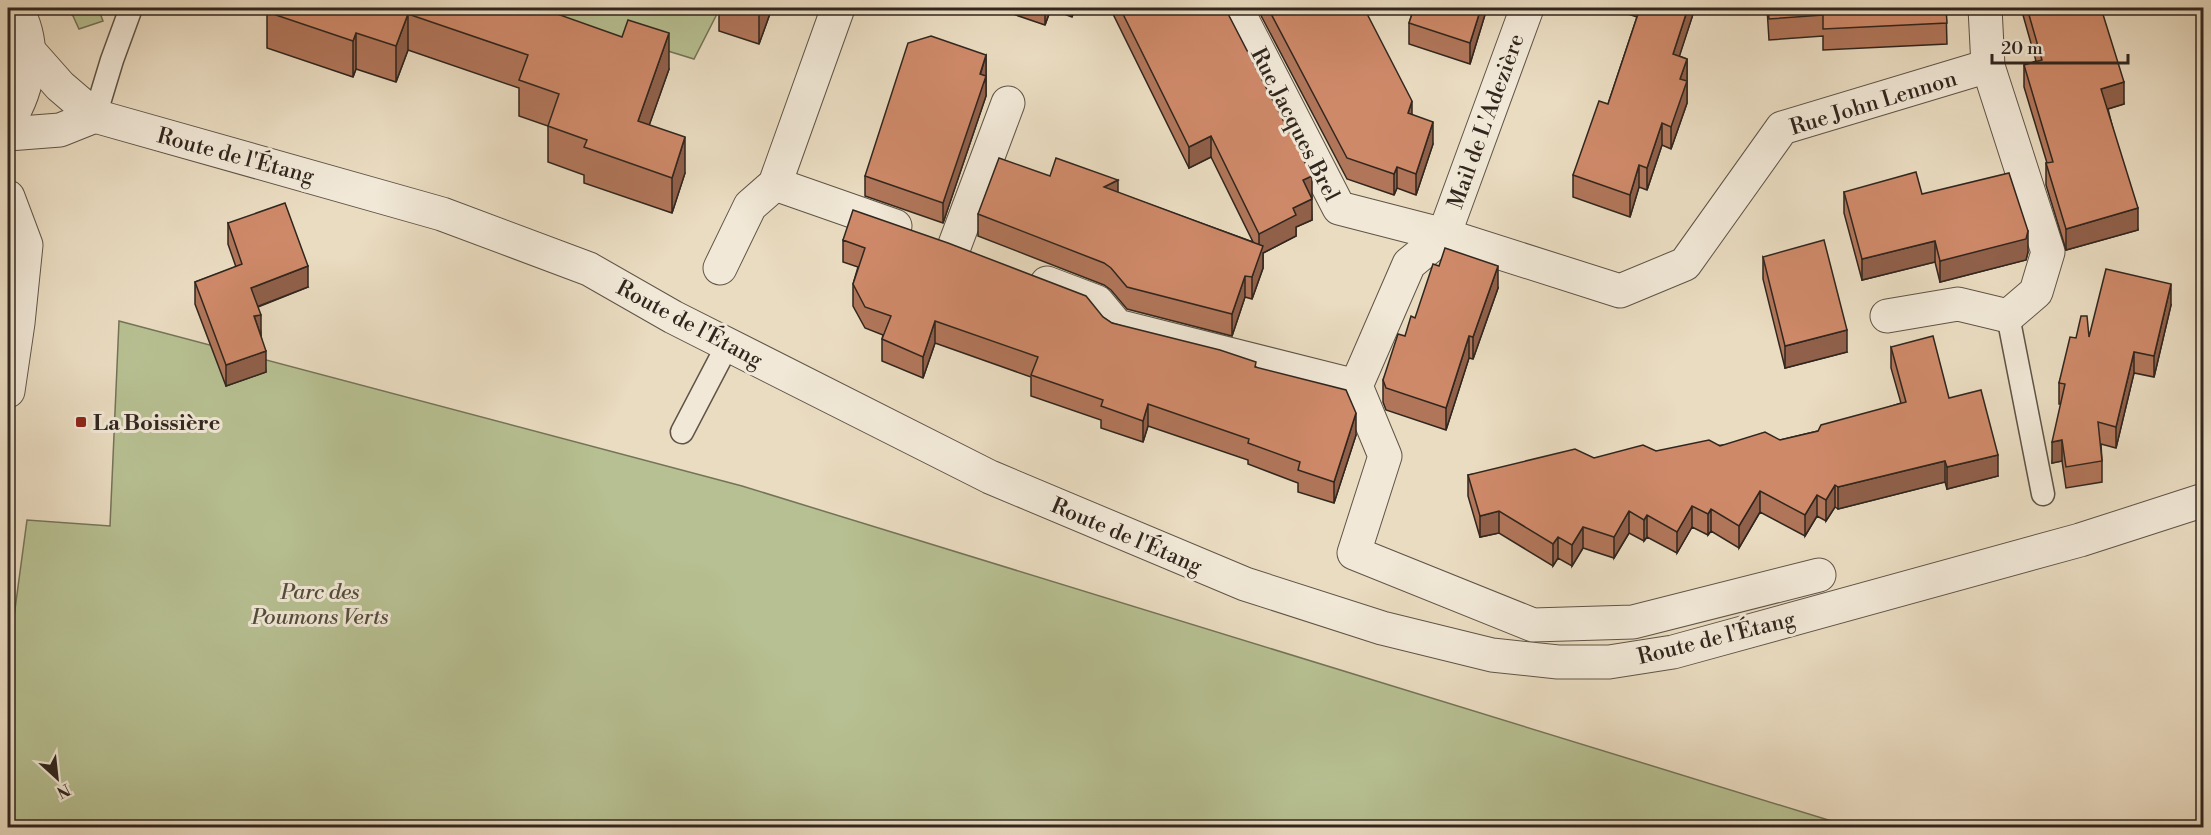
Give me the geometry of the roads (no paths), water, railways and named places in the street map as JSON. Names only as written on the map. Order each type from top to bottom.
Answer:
[{"type":"street","points":[[8,122],[21,97],[29,67],[29,51],[24,26],[16,8]]},
{"type":"street","points":[[720,268],[750,206],[775,184],[838,8]]},
{"type":"street","name":"Rue Jacques Brel","points":[[1236,8],[1339,208],[1444,235]]},
{"type":"street","name":"Mail de L'Adezière","points":[[1444,235],[1527,8]]},
{"type":"street","points":[[1887,316],[1958,304],[2008,316],[2036,292],[2048,252],[1988,66],[1985,8]]},
{"type":"street","name":"Route de l'Étang","points":[[29,51],[60,86],[95,116],[442,213],[589,269],[674,317],[990,477],[1245,584],[1382,628],[1492,655],[1558,662],[1609,662],[1673,652],[2080,540],[2204,500]]},
{"type":"street","name":"Rue John Lennon","points":[[1444,235],[1620,291],[1685,264],[1782,128],[1988,66]]},
{"type":"street","points":[[775,184],[946,244],[1008,103]]},
{"type":"street","points":[[8,134],[60,130],[95,116]]},
{"type":"street","points":[[8,197],[26,245],[8,391]]},
{"type":"street","points":[[1444,235],[1409,264],[1356,386],[1385,456],[1354,553],[1533,626],[1633,622],[1819,575]]},
{"type":"street","points":[[1020,273],[1097,302],[1117,326],[1356,386]]},
{"type":"lane","points":[[95,116],[131,8]]},
{"type":"lane","points":[[2008,316],[2043,494]]},
{"type":"lane","points":[[682,432],[728,344]]},
{"type":"place","name":"La Boissière","points":[[81,422]]},
{"type":"park label","name":"Parc des Poumons Verts","points":[[320,604]]}]
